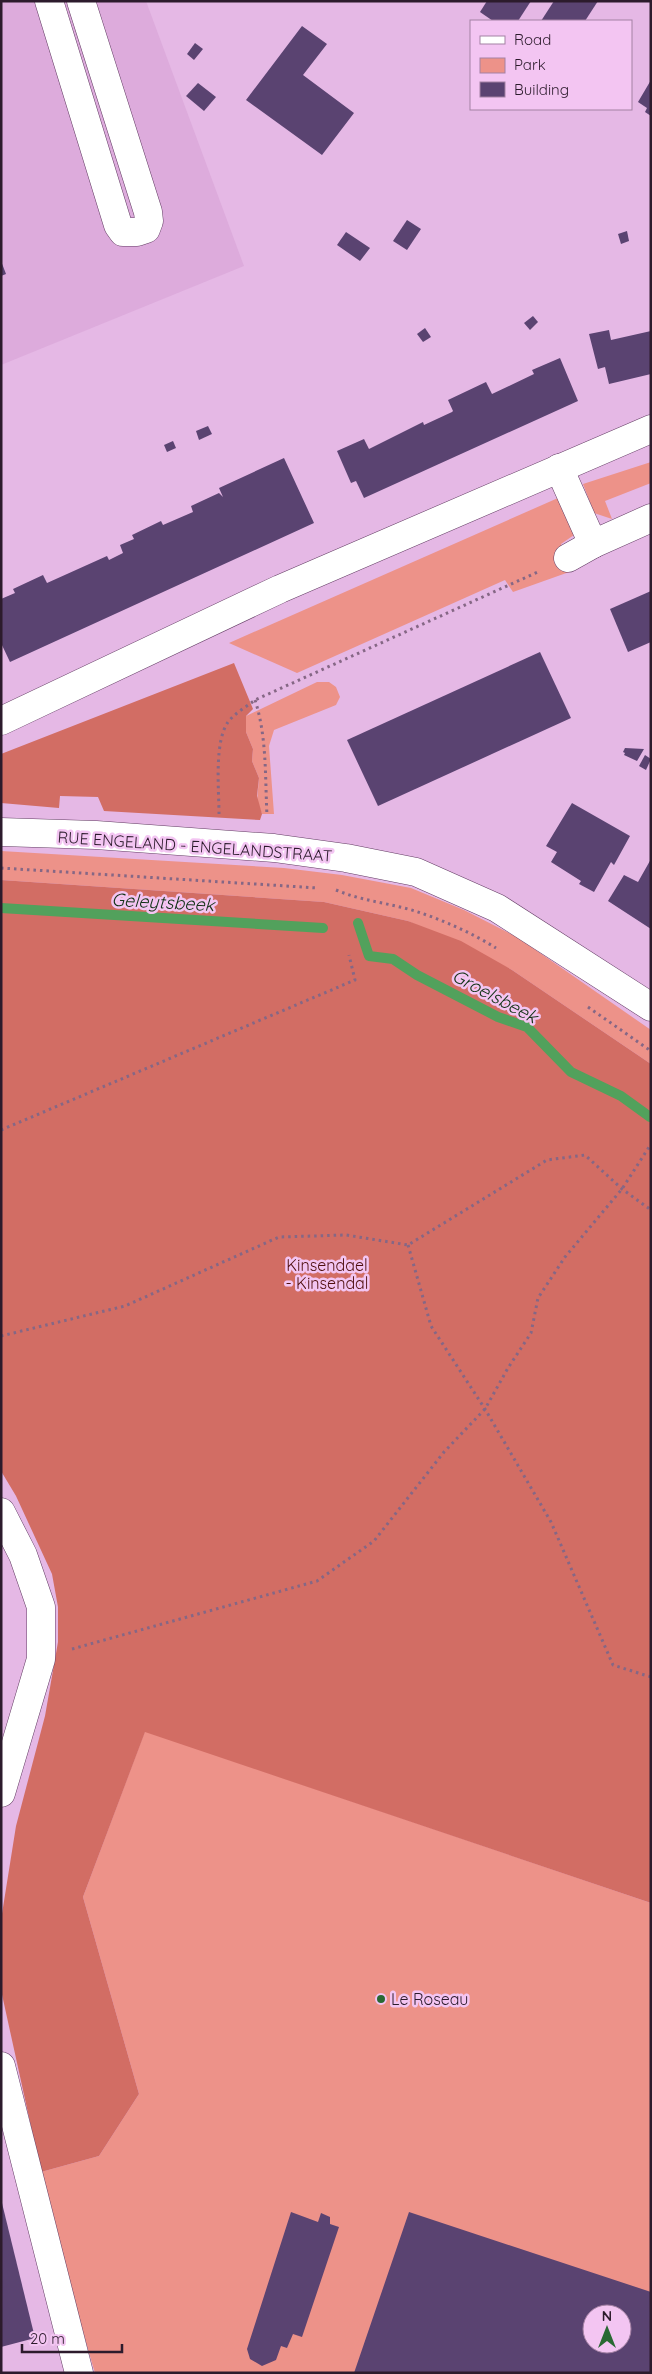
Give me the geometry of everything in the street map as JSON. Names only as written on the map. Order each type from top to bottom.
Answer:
[{"type":"street","points":[[49,1],[118,225],[124,232],[136,232],[146,229],[149,221],[148,212],[81,1]]},
{"type":"street","points":[[1,721],[280,589],[651,429]]},
{"type":"street","points":[[558,468],[592,544]]},
{"type":"street","points":[[568,558],[592,544],[651,518]]},
{"type":"street","name":"RUE ENGELAND - ENGELANDSTRAAT","points":[[1,832],[96,836],[274,848],[346,858],[416,872],[497,908],[651,1007]]},
{"type":"street","points":[[1,1512],[23,1555],[41,1607],[40,1659],[1,1793]]},
{"type":"street","points":[[1,2066],[79,2373]]},
{"type":"path","points":[[219,822],[222,736],[232,718],[255,700],[509,586]]},
{"type":"path","points":[[255,700],[262,720],[264,740],[267,823]]},
{"type":"path","points":[[1,868],[325,888]]},
{"type":"path","points":[[334,889],[352,897],[415,911],[480,938],[497,948]]},
{"type":"path","points":[[1,1130],[355,980],[349,955]]},
{"type":"path","points":[[580,1001],[651,1051]]},
{"type":"path","points":[[40,1659],[317,1580],[374,1541],[444,1452],[485,1410],[508,1368],[531,1334],[538,1298],[565,1258],[622,1189],[651,1144]]},
{"type":"path","points":[[1,1336],[125,1306],[279,1237],[346,1235],[408,1245],[547,1160],[585,1155],[622,1189],[651,1210]]},
{"type":"path","points":[[408,1245],[431,1326],[485,1410],[551,1522],[613,1666],[651,1676]]},
{"type":"shaded area","points":[[1,1],[146,1],[244,266],[1,365]]},
{"type":"green space","points":[[651,462],[651,483],[605,501],[612,519],[594,513],[583,484]]},
{"type":"green space","points":[[558,498],[574,535],[561,544],[572,571],[513,592],[505,580],[297,673],[229,643]]},
{"type":"green space","points":[[234,663],[253,709],[246,716],[246,732],[253,749],[252,761],[259,778],[257,796],[262,814],[260,820],[104,811],[98,797],[60,796],[59,808],[1,803],[1,754]]},
{"type":"green space","points":[[317,682],[329,682],[336,687],[340,697],[336,705],[274,730],[269,746],[274,814],[262,814],[257,801],[259,778],[252,761],[253,749],[246,732],[246,716]]},
{"type":"green space","points":[[1,851],[284,868],[342,875],[411,888],[464,910],[517,937],[651,1030],[651,1064],[512,970],[408,921],[324,902],[1,880]]},
{"type":"green space","name":"Kinsendael - Kinsendal","points":[[1,880],[324,902],[408,921],[461,941],[512,970],[651,1064],[651,1903],[145,1732],[83,1897],[139,2094],[99,2156],[41,2172],[1,1990],[1,1920],[16,1826],[45,1716],[58,1642],[58,1607],[52,1574],[16,1496],[1,1471]]},
{"type":"green space","name":"Le Roseau","points":[[145,1731],[651,1903],[651,2373],[95,2373],[70,2289],[41,2172],[99,2156],[139,2094],[83,1897]]},
{"type":"building","points":[[487,1],[531,1],[519,20],[492,20],[480,12]]},
{"type":"building","points":[[554,1],[598,1],[586,20],[542,20]]},
{"type":"building","points":[[302,26],[327,44],[303,75],[354,113],[322,155],[246,100]]},
{"type":"building","points":[[195,43],[203,49],[194,60],[187,54]]},
{"type":"building","points":[[651,80],[651,116],[645,112],[647,108],[638,102]]},
{"type":"building","points":[[198,83],[216,97],[204,111],[186,96]]},
{"type":"building","points":[[407,220],[421,229],[407,250],[393,241]]},
{"type":"building","points":[[627,231],[629,241],[621,244],[618,234]]},
{"type":"building","points":[[346,232],[370,248],[360,261],[337,245]]},
{"type":"building","points":[[1,261],[6,274],[1,276]]},
{"type":"building","points":[[533,316],[538,322],[530,330],[524,323]]},
{"type":"building","points":[[425,328],[431,337],[423,342],[417,334]]},
{"type":"building","points":[[609,330],[611,340],[651,331],[651,374],[609,384],[605,367],[598,369],[589,334]]},
{"type":"building","points":[[560,358],[578,401],[364,498],[356,481],[351,483],[337,451],[364,439],[369,449],[423,422],[424,425],[452,412],[448,400],[486,382],[492,394],[534,374],[532,370]]},
{"type":"building","points":[[208,426],[212,434],[199,440],[196,431]]},
{"type":"building","points":[[173,441],[176,448],[167,452],[164,445]]},
{"type":"building","points":[[284,458],[314,523],[10,662],[1,643],[1,599],[15,593],[13,589],[43,575],[47,583],[107,556],[109,560],[123,553],[120,545],[134,539],[132,535],[161,521],[163,525],[193,512],[191,506],[219,493],[223,497],[219,488]]},
{"type":"building","points":[[651,591],[651,642],[628,652],[610,609]]},
{"type":"building","points":[[540,652],[571,718],[378,806],[347,740]]},
{"type":"building","points":[[625,748],[644,749],[637,761],[624,755]]},
{"type":"building","points":[[645,755],[651,759],[646,770],[639,766]]},
{"type":"building","points":[[572,803],[630,836],[614,865],[611,862],[594,892],[579,884],[581,881],[551,862],[557,852],[546,846]]},
{"type":"building","points":[[651,859],[651,929],[608,901],[624,875],[638,882]]},
{"type":"building","points":[[1,2199],[35,2338],[1,2347]]},
{"type":"building","points":[[291,2212],[318,2222],[321,2213],[330,2217],[330,2224],[339,2227],[302,2337],[293,2334],[287,2348],[281,2346],[276,2360],[262,2366],[250,2359],[247,2349]]},
{"type":"building","points":[[409,2212],[651,2292],[651,2373],[354,2373]]},
{"type":"waterway","name":"Geleytsbeek","points":[[1,908],[323,928]]},
{"type":"waterway","name":"Groelsbeek","points":[[358,923],[369,956],[393,959],[417,975],[498,1017],[527,1027],[571,1072],[621,1096],[650,1117]]},
{"type":"place","name":"Le Roseau","points":[[381,1999]]}]
